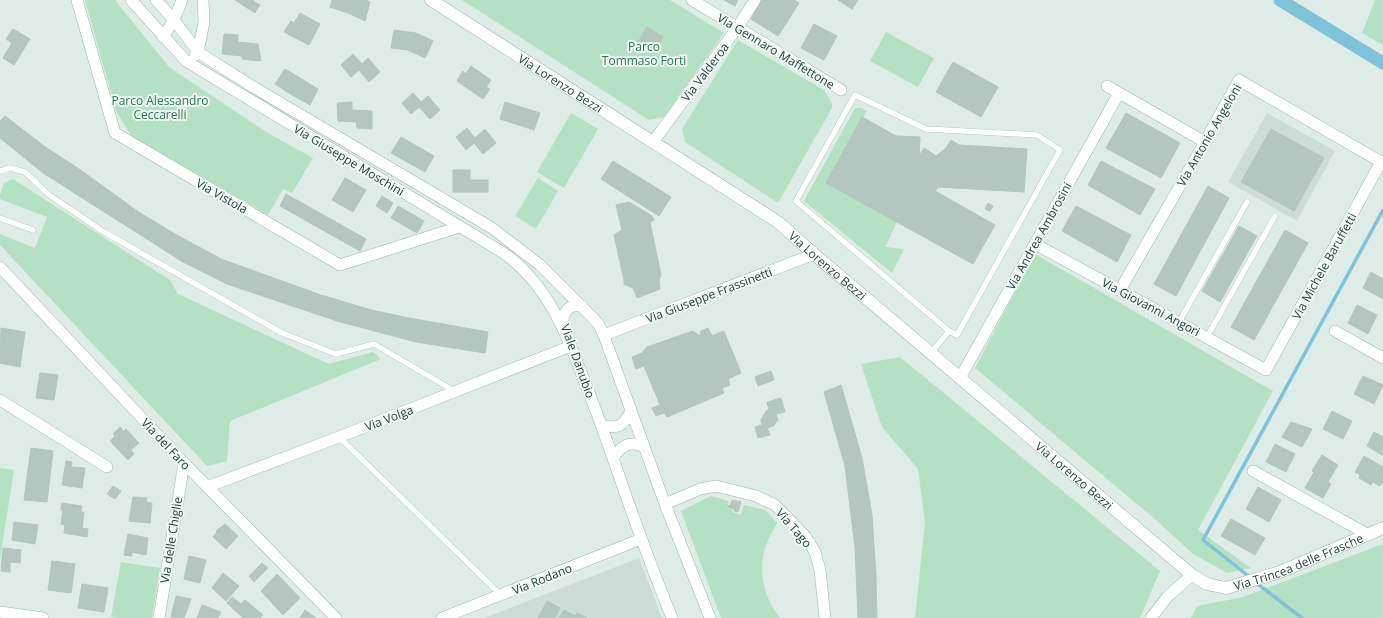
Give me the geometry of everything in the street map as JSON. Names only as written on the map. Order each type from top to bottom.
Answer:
[{"type":"street","name":"Via Vistola","points":[[77,0],[115,133],[340,265],[459,227]]},
{"type":"street","name":"Via Giuseppe Moschini","points":[[131,0],[186,61],[502,252],[525,270],[546,296],[562,324]]},
{"type":"street","name":"Via Giuseppe Moschini","points":[[156,0],[174,20],[198,52],[255,88],[492,228],[540,265],[582,306]]},
{"type":"street","points":[[163,37],[174,20],[182,0]]},
{"type":"street","points":[[186,61],[198,52],[204,22],[203,0]]},
{"type":"street","name":"Via Lorenzo Bezzi","points":[[431,0],[778,222],[1192,576]]},
{"type":"street","name":"Via Gennaro Maffettone","points":[[692,0],[841,90]]},
{"type":"street","name":"Via Valderoa","points":[[653,142],[737,28],[755,0]]},
{"type":"street","name":"Via Antonio Angeloni","points":[[1120,290],[1239,80],[1381,162]]},
{"type":"street","points":[[1107,86],[1205,142]]},
{"type":"street","name":"Via Andrea Ambrosini","points":[[960,378],[1119,93]]},
{"type":"street","name":"Via Michele Baruffetti","points":[[1266,370],[1381,162]]},
{"type":"street","name":"Via Giovanni Angori","points":[[1035,244],[1266,370]]},
{"type":"street","name":"Via Giuseppe Frassinetti","points":[[604,336],[814,254]]},
{"type":"street","name":"Via del Faro","points":[[0,267],[184,463],[336,618]]},
{"type":"street","name":"Viale Danubio","points":[[582,306],[575,305],[568,308],[565,312],[562,324],[602,425],[641,539],[672,618]]},
{"type":"street","points":[[582,306],[599,325],[604,336],[664,504],[710,618]]},
{"type":"street","points":[[1335,331],[1383,358]]},
{"type":"street","name":"Via Volga","points":[[207,487],[456,392],[571,346]]},
{"type":"street","points":[[0,400],[107,467]]},
{"type":"street","points":[[602,425],[612,427],[620,426],[626,420],[631,411]]},
{"type":"street","points":[[613,458],[618,450],[625,445],[634,443],[643,446]]},
{"type":"street","name":"Via delle Chiglie","points":[[159,618],[184,463]]},
{"type":"street","points":[[1254,471],[1367,534]]},
{"type":"street","name":"Via Tago","points":[[664,504],[700,489],[716,486],[760,498],[775,506],[805,536],[815,552],[820,570],[825,618]]},
{"type":"street","name":"Via Trincea delle Frasche","points":[[1192,576],[1207,584],[1226,588],[1280,572],[1383,528]]},
{"type":"street","name":"Via Rodano","points":[[442,618],[641,539]]},
{"type":"street","points":[[1151,618],[1168,596],[1192,576]]},
{"type":"street","points":[[0,612],[43,618]]},
{"type":"lane","points":[[855,95],[926,129],[1037,135],[1060,150],[957,335],[949,331],[796,201],[855,95]]},
{"type":"lane","points":[[0,171],[10,168],[25,172],[49,195],[104,232],[282,334],[336,354],[374,344],[456,392]]},
{"type":"lane","points":[[1179,322],[1246,202]]},
{"type":"lane","points":[[1207,338],[1275,216]]},
{"type":"lane","points":[[0,218],[33,230]]},
{"type":"lane","points":[[931,354],[949,331]]},
{"type":"lane","points":[[339,437],[502,595]]},
{"type":"shaded area","points":[[1267,113],[1335,151],[1297,221],[1228,182]]},
{"type":"shaded area","points":[[639,558],[662,618],[484,618]]},
{"type":"green space","name":"Parco Alessandro Ceccarelli","points":[[85,0],[115,0],[169,67],[268,133],[313,158],[292,193],[283,189],[268,215],[132,137],[116,111]]},
{"type":"green space","name":"Parco Tommaso Forti","points":[[462,0],[670,0],[724,33],[664,117],[649,120]]},
{"type":"green space","points":[[1375,0],[1383,0],[1383,45],[1362,33]]},
{"type":"green space","points":[[886,32],[934,58],[918,87],[870,61]]},
{"type":"green space","points":[[738,40],[824,90],[832,103],[832,108],[778,203],[685,142],[682,129]]},
{"type":"green space","points":[[855,108],[861,108],[867,111],[829,180],[898,220],[885,247],[904,249],[892,273],[804,201]]},
{"type":"green space","points":[[571,113],[598,129],[564,188],[537,172]]},
{"type":"green space","points":[[538,178],[558,191],[536,229],[515,216]]},
{"type":"green space","points":[[13,179],[170,280],[178,294],[329,364],[373,352],[381,359],[230,421],[227,461],[207,466],[0,245],[0,234],[35,248],[47,217],[0,199],[4,183]]},
{"type":"green space","points":[[1035,254],[1273,391],[1198,530],[1251,568],[1227,573],[1193,554],[1156,520],[975,368]]},
{"type":"green space","points":[[900,357],[1160,571],[1140,618],[915,618],[925,522],[918,469],[882,427],[861,364]]},
{"type":"green space","points":[[0,468],[14,470],[0,559]]},
{"type":"green space","points":[[711,496],[729,501],[727,508],[733,509],[732,512],[741,515],[744,505],[765,510],[777,523],[764,552],[762,572],[763,582],[769,601],[780,618],[721,618],[681,511]]},
{"type":"green space","points":[[1383,544],[1383,618],[1191,618],[1197,606],[1243,597]]},
{"type":"green space","points":[[121,562],[160,568],[152,618],[111,617]]},
{"type":"building","points":[[235,0],[253,0],[260,5],[255,13]]},
{"type":"building","points":[[332,0],[366,0],[370,2],[365,21],[330,7]]},
{"type":"building","points":[[724,0],[738,0],[735,6]]},
{"type":"building","points":[[762,0],[794,0],[799,3],[778,36],[751,19]]},
{"type":"building","points":[[838,0],[858,0],[852,9]]},
{"type":"building","points":[[300,13],[320,24],[309,45],[284,32],[291,21],[294,23]]},
{"type":"building","points":[[814,24],[837,36],[824,60],[801,48]]},
{"type":"building","points":[[647,27],[663,37],[654,53],[637,44]]},
{"type":"building","points":[[13,29],[30,39],[14,65],[3,58],[12,43],[6,39]]},
{"type":"building","points":[[394,30],[416,33],[433,41],[425,58],[408,50],[391,48]]},
{"type":"building","points":[[224,34],[238,35],[238,42],[258,44],[261,61],[242,59],[242,56],[222,54]]},
{"type":"building","points":[[353,54],[362,64],[368,58],[380,72],[369,82],[359,70],[351,77],[341,65]]},
{"type":"building","points":[[953,62],[998,87],[981,117],[936,92]]},
{"type":"building","points":[[471,66],[491,80],[486,87],[490,89],[483,99],[457,81],[463,71],[466,74]]},
{"type":"building","points":[[285,69],[318,89],[310,105],[275,84]]},
{"type":"building","points":[[413,93],[421,102],[428,96],[440,110],[430,119],[419,107],[411,114],[402,103]]},
{"type":"building","points":[[352,102],[352,110],[372,111],[372,129],[357,128],[356,122],[338,121],[337,103]]},
{"type":"building","points":[[505,102],[540,113],[534,130],[500,119]]},
{"type":"building","points":[[1126,113],[1180,143],[1161,178],[1106,148]]},
{"type":"building","points":[[5,116],[44,146],[82,171],[137,211],[221,259],[321,295],[371,310],[488,332],[485,353],[416,342],[337,321],[227,284],[183,262],[43,173],[0,138],[0,121]]},
{"type":"building","points":[[862,117],[896,136],[920,137],[919,156],[924,148],[936,156],[946,148],[951,140],[959,145],[1027,149],[1024,192],[938,187],[935,191],[995,225],[973,264],[826,183]]},
{"type":"building","points":[[467,128],[475,138],[485,129],[496,143],[483,154],[474,143],[466,150],[456,137]]},
{"type":"building","points":[[1271,129],[1324,158],[1294,211],[1241,182]]},
{"type":"building","points":[[401,137],[434,156],[425,172],[391,153]]},
{"type":"building","points":[[613,161],[671,197],[659,216],[601,179]]},
{"type":"building","points":[[1101,161],[1155,189],[1140,215],[1088,185]]},
{"type":"building","points":[[453,170],[470,170],[470,180],[488,180],[488,192],[453,192]]},
{"type":"building","points":[[345,178],[366,190],[353,212],[332,200]]},
{"type":"building","points":[[1208,186],[1229,198],[1176,296],[1154,284]]},
{"type":"building","points":[[286,194],[366,239],[360,251],[280,206]]},
{"type":"building","points":[[382,196],[393,203],[387,213],[376,206]]},
{"type":"building","points":[[629,202],[652,216],[654,220],[650,222],[661,275],[659,281],[660,289],[637,298],[633,288],[624,284],[614,235],[622,230],[616,205]]},
{"type":"building","points":[[988,203],[993,206],[990,211],[985,209]]},
{"type":"building","points":[[398,206],[424,221],[417,233],[391,218]]},
{"type":"building","points":[[1076,206],[1131,235],[1117,262],[1062,231]]},
{"type":"building","points":[[1239,226],[1257,236],[1220,302],[1202,291]]},
{"type":"building","points":[[1285,230],[1308,243],[1254,340],[1231,327]]},
{"type":"building","points":[[1371,272],[1383,279],[1383,299],[1363,288]]},
{"type":"building","points":[[1357,305],[1377,315],[1368,334],[1348,323]]},
{"type":"building","points":[[1,328],[25,332],[20,367],[0,363]]},
{"type":"building","points":[[708,328],[712,336],[724,331],[741,373],[728,379],[730,385],[722,388],[724,393],[667,417],[664,413],[656,416],[652,408],[660,405],[644,366],[636,369],[632,357],[642,353],[647,347],[693,331],[700,336],[701,331]]},
{"type":"building","points":[[771,371],[774,380],[758,386],[755,377]]},
{"type":"building","points":[[40,373],[58,375],[54,400],[36,398]]},
{"type":"building","points":[[1363,376],[1383,385],[1374,404],[1354,394]]},
{"type":"building","points":[[841,385],[862,458],[872,515],[877,618],[858,618],[855,547],[845,466],[824,392]]},
{"type":"building","points":[[781,398],[785,412],[776,414],[778,420],[773,426],[767,428],[770,435],[758,438],[755,427],[762,425],[761,420],[766,411],[769,410],[767,402]]},
{"type":"building","points":[[1332,411],[1352,421],[1343,439],[1323,429]]},
{"type":"building","points":[[1291,422],[1312,429],[1302,447],[1282,437]]},
{"type":"building","points":[[120,427],[124,432],[126,429],[139,443],[131,450],[134,454],[128,460],[110,441],[115,436],[113,434]]},
{"type":"building","points":[[1374,432],[1383,437],[1382,455],[1367,446]]},
{"type":"building","points":[[1275,444],[1295,454],[1286,472],[1266,462]]},
{"type":"building","points":[[31,448],[53,451],[47,502],[24,500]]},
{"type":"building","points":[[1322,455],[1338,465],[1328,482],[1331,484],[1323,498],[1305,488],[1314,472],[1312,471]]},
{"type":"building","points":[[1364,456],[1383,467],[1383,481],[1380,486],[1373,482],[1371,485],[1359,478],[1360,475],[1355,472]]},
{"type":"building","points":[[66,461],[72,462],[71,467],[85,468],[82,488],[62,485]]},
{"type":"building","points":[[113,486],[121,491],[115,499],[107,494]]},
{"type":"building","points":[[1258,487],[1281,500],[1269,522],[1246,509]]},
{"type":"building","points":[[133,497],[147,498],[146,502],[152,503],[150,523],[129,521]]},
{"type":"building","points":[[732,500],[741,502],[738,512],[734,511],[735,509],[728,507],[728,505],[730,506]]},
{"type":"building","points":[[62,503],[82,506],[81,512],[84,512],[82,528],[88,529],[87,537],[64,533],[65,525],[61,524],[63,511],[61,510]]},
{"type":"building","points":[[1231,519],[1265,538],[1255,555],[1221,536]]},
{"type":"building","points":[[14,522],[38,525],[35,544],[12,540]]},
{"type":"building","points":[[225,524],[238,536],[226,549],[213,537],[217,532],[216,531]]},
{"type":"building","points":[[128,534],[148,538],[146,555],[132,552],[132,556],[124,555]]},
{"type":"building","points":[[3,548],[21,550],[20,563],[10,562],[10,572],[1,571]]},
{"type":"building","points":[[189,556],[206,560],[200,583],[184,579]]},
{"type":"building","points":[[52,561],[75,564],[71,593],[48,590]]},
{"type":"building","points":[[262,563],[268,568],[254,582],[249,576]]},
{"type":"building","points":[[223,573],[239,586],[226,601],[212,588]]},
{"type":"building","points":[[277,574],[300,598],[283,615],[261,591]]},
{"type":"building","points":[[82,584],[108,588],[104,612],[78,608]]},
{"type":"building","points":[[176,596],[191,599],[184,618],[171,617]]},
{"type":"building","points":[[232,597],[241,604],[245,600],[263,615],[260,618],[243,618],[227,603]]},
{"type":"building","points":[[547,601],[560,608],[555,618],[538,618]]},
{"type":"building","points":[[202,605],[221,612],[218,618],[197,618]]},
{"type":"building","points":[[305,610],[316,618],[300,618]]},
{"type":"building","points":[[564,610],[575,616],[577,613],[587,618],[559,618]]},
{"type":"waterway","points":[[1280,0],[1383,63]]},
{"type":"waterway","points":[[1251,578],[1203,540],[1383,210]]},
{"type":"waterway","points":[[1255,582],[1302,618]]}]
